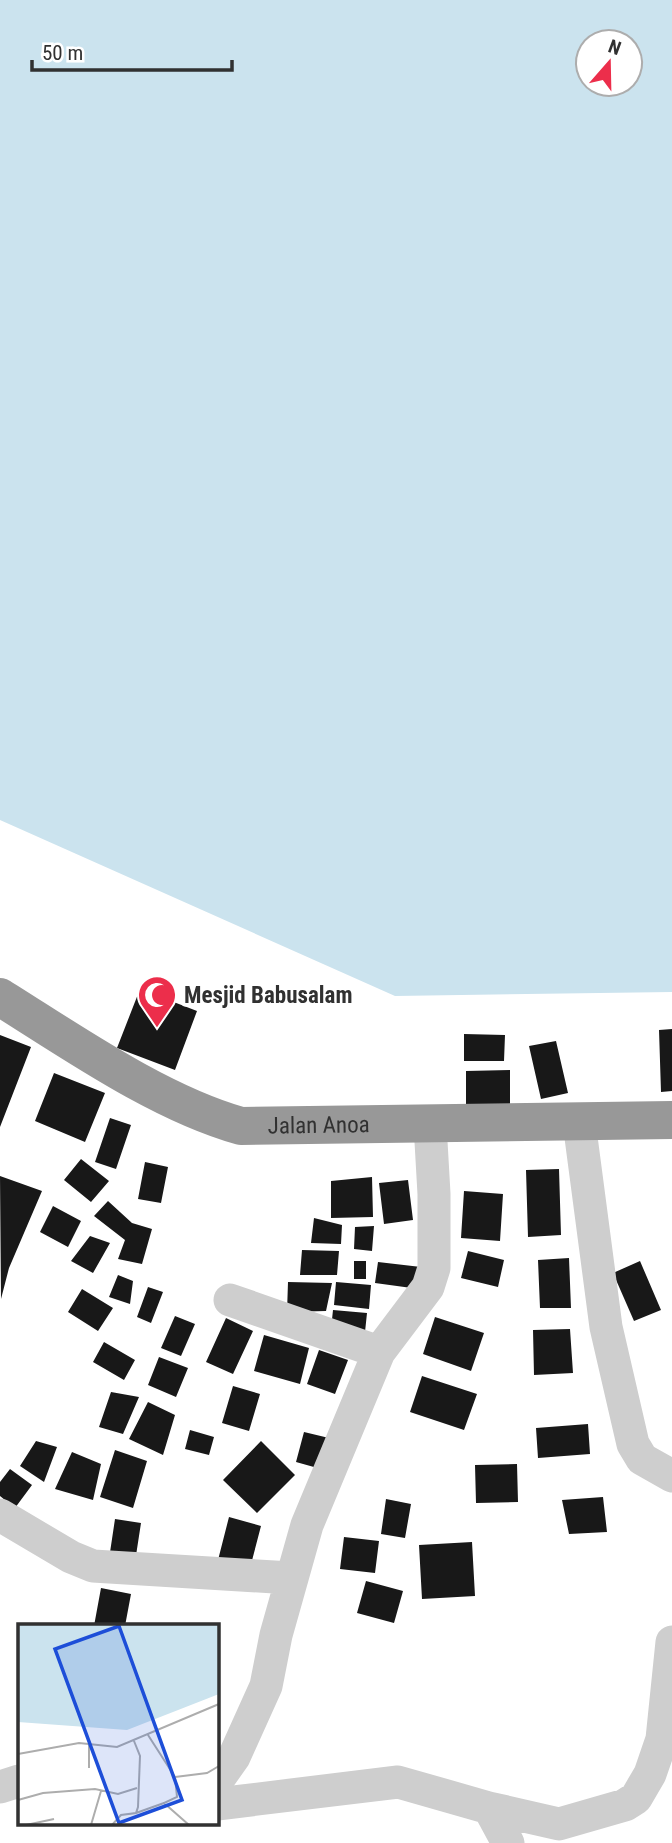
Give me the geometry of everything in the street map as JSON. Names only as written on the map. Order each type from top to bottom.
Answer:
[{"type":"highway","name":"Jalan Anoa","points":[[0,997],[93,1055],[210,1117],[241,1126],[672,1120]]},
{"type":"street","points":[[579,1122],[606,1327],[633,1444],[642,1459],[672,1476]]},
{"type":"street","points":[[219,1778],[234,1758],[266,1686],[291,1578],[307,1525],[379,1352],[428,1287],[434,1268],[430,1124]]},
{"type":"street","points":[[230,1300],[379,1352]]},
{"type":"street","points":[[0,1515],[71,1558],[93,1566],[291,1578]]},
{"type":"street","points":[[219,1804],[398,1782],[489,1808],[559,1824],[625,1805],[636,1798],[650,1774],[662,1739],[672,1642]]},
{"type":"street","points":[[0,1787],[18,1780]]},
{"type":"street","points":[[489,1808],[508,1843]]},
{"type":"water","points":[[0,0],[672,0],[672,992],[395,996],[0,820]]},
{"type":"building","name":"Mesjid Babusalam","points":[[140,989],[197,1011],[175,1070],[117,1048]]},
{"type":"building","points":[[672,1029],[672,1091],[661,1092],[659,1030]]},
{"type":"building","points":[[464,1034],[505,1035],[504,1061],[464,1061]]},
{"type":"building","points":[[0,1035],[31,1047],[0,1127]]},
{"type":"building","points":[[556,1041],[568,1093],[541,1099],[529,1046]]},
{"type":"building","points":[[510,1070],[510,1106],[466,1106],[466,1071]]},
{"type":"building","points":[[54,1073],[105,1093],[85,1142],[35,1121]]},
{"type":"building","points":[[110,1118],[131,1125],[116,1169],[95,1162]]},
{"type":"building","points":[[81,1159],[109,1181],[91,1202],[64,1180]]},
{"type":"building","points":[[145,1162],[168,1167],[161,1203],[138,1199]]},
{"type":"building","points":[[559,1169],[561,1235],[528,1237],[526,1170]]},
{"type":"building","points":[[0,1176],[42,1191],[9,1268],[1,1299]]},
{"type":"building","points":[[372,1177],[373,1217],[331,1218],[331,1181]]},
{"type":"building","points":[[408,1180],[413,1220],[384,1224],[379,1183]]},
{"type":"building","points":[[464,1191],[503,1194],[500,1241],[461,1238]]},
{"type":"building","points":[[108,1201],[132,1223],[152,1229],[142,1264],[118,1259],[125,1240],[94,1216]]},
{"type":"building","points":[[53,1206],[81,1221],[68,1247],[40,1232]]},
{"type":"building","points":[[314,1218],[342,1225],[341,1244],[311,1243]]},
{"type":"building","points":[[374,1226],[372,1251],[354,1249],[355,1227]]},
{"type":"building","points":[[90,1236],[110,1243],[93,1273],[71,1261]]},
{"type":"building","points":[[302,1250],[339,1251],[337,1275],[300,1275]]},
{"type":"building","points":[[468,1251],[504,1260],[498,1287],[461,1278]]},
{"type":"building","points":[[569,1258],[571,1308],[540,1308],[538,1260]]},
{"type":"building","points":[[354,1261],[366,1261],[366,1279],[354,1279]]},
{"type":"building","points":[[640,1261],[661,1310],[634,1321],[613,1273]]},
{"type":"building","points":[[378,1262],[421,1267],[419,1289],[375,1283]]},
{"type":"building","points":[[118,1275],[133,1281],[130,1304],[109,1297]]},
{"type":"building","points":[[288,1282],[332,1283],[326,1311],[287,1312]]},
{"type":"building","points":[[336,1282],[371,1285],[369,1309],[334,1305]]},
{"type":"building","points":[[148,1287],[163,1292],[151,1323],[137,1317]]},
{"type":"building","points":[[82,1289],[113,1308],[98,1331],[68,1312]]},
{"type":"building","points":[[333,1310],[367,1313],[365,1332],[331,1329]]},
{"type":"building","points":[[175,1316],[195,1324],[181,1356],[161,1348]]},
{"type":"building","points":[[435,1317],[484,1333],[471,1371],[423,1354]]},
{"type":"building","points":[[226,1318],[253,1331],[233,1374],[206,1362]]},
{"type":"building","points":[[570,1329],[573,1373],[534,1375],[533,1330]]},
{"type":"building","points":[[264,1335],[309,1348],[300,1384],[254,1371]]},
{"type":"building","points":[[104,1342],[135,1360],[124,1380],[93,1362]]},
{"type":"building","points":[[319,1350],[348,1360],[335,1394],[307,1384]]},
{"type":"building","points":[[159,1357],[188,1368],[176,1397],[148,1385]]},
{"type":"building","points":[[422,1376],[477,1394],[464,1430],[410,1412]]},
{"type":"building","points":[[233,1386],[260,1394],[249,1431],[222,1423]]},
{"type":"building","points":[[111,1392],[139,1397],[123,1434],[99,1427]]},
{"type":"building","points":[[148,1402],[175,1415],[163,1455],[129,1439]]},
{"type":"building","points":[[588,1424],[590,1454],[538,1458],[536,1428]]},
{"type":"building","points":[[190,1430],[214,1437],[209,1455],[185,1449]]},
{"type":"building","points":[[304,1432],[329,1438],[321,1469],[296,1462]]},
{"type":"building","points":[[36,1441],[57,1447],[44,1482],[20,1466]]},
{"type":"building","points":[[261,1441],[295,1475],[257,1513],[223,1480]]},
{"type":"building","points":[[115,1450],[147,1461],[133,1508],[100,1497]]},
{"type":"building","points":[[72,1452],[101,1464],[93,1500],[55,1489]]},
{"type":"building","points":[[517,1464],[518,1502],[476,1503],[475,1465]]},
{"type":"building","points":[[10,1469],[32,1485],[15,1508],[0,1496],[0,1482]]},
{"type":"building","points":[[603,1497],[607,1532],[569,1534],[562,1500]]},
{"type":"building","points":[[386,1499],[411,1504],[405,1538],[381,1534]]},
{"type":"building","points":[[229,1517],[261,1526],[249,1572],[217,1564]]},
{"type":"building","points":[[115,1519],[141,1523],[135,1562],[109,1559]]},
{"type":"building","points":[[344,1537],[379,1541],[375,1573],[340,1569]]},
{"type":"building","points":[[472,1542],[475,1596],[422,1599],[419,1545]]},
{"type":"building","points":[[366,1581],[403,1591],[394,1623],[357,1613]]},
{"type":"building","points":[[101,1588],[131,1594],[125,1624],[94,1624]]},
{"type":"place","name":"Mesjid Babusalam","points":[[157,1029]]}]
